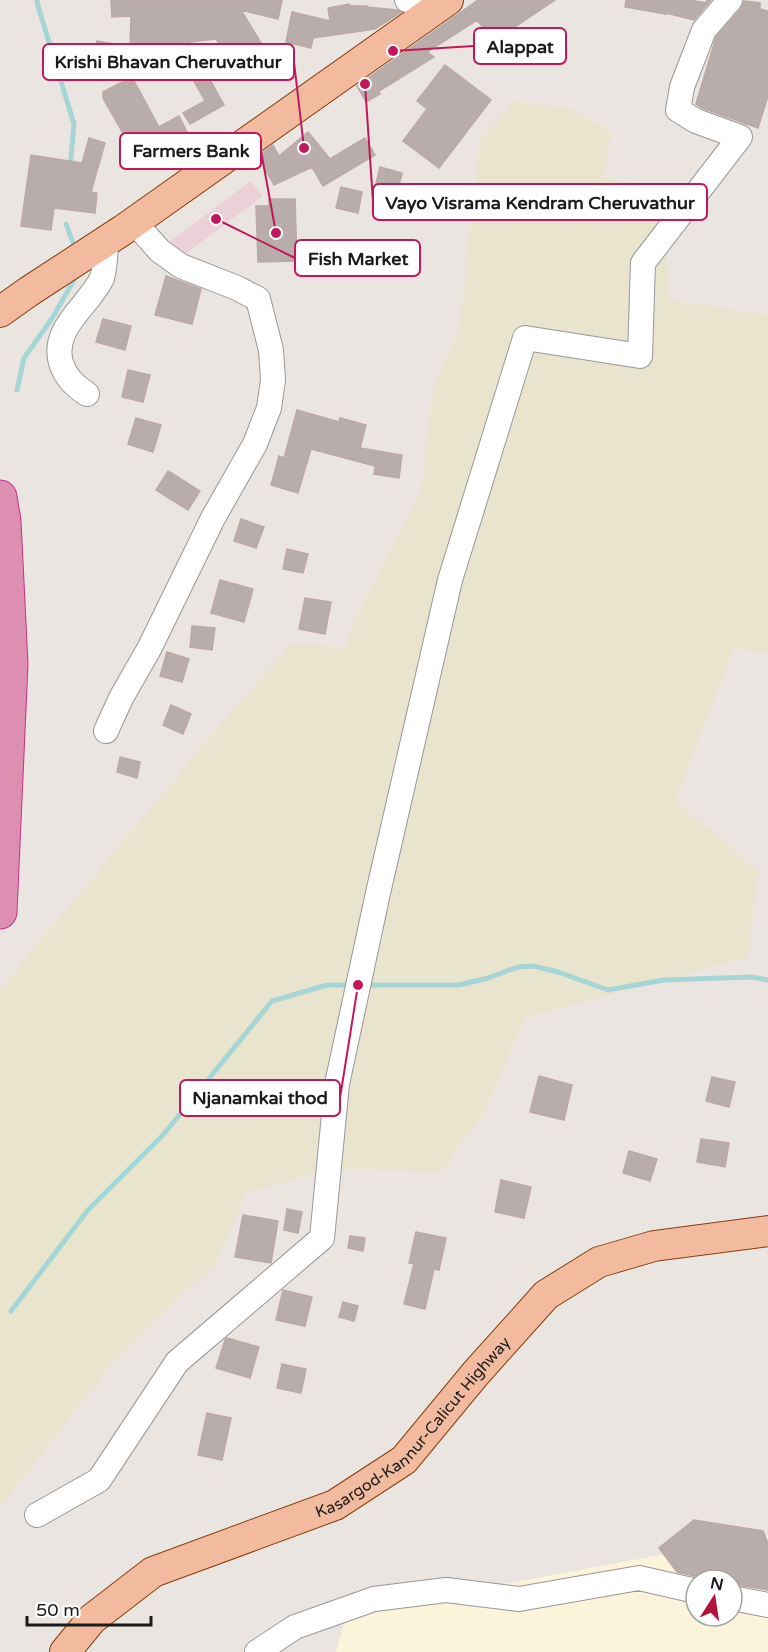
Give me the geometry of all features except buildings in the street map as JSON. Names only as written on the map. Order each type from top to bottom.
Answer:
[{"type":"highway","points":[[0,497],[4,521],[11,664],[0,912]]},
{"type":"main road","points":[[0,312],[104,243],[446,2]]},
{"type":"main road","name":"Kasargod-Kannur-Calicut Highway","points":[[64,1652],[92,1619],[153,1572],[335,1505],[404,1460],[476,1373],[546,1295],[599,1262],[654,1246],[768,1231]]},
{"type":"street","points":[[407,0],[446,2]]},
{"type":"street","points":[[37,1515],[99,1480],[177,1362],[322,1238],[337,1084],[378,893],[450,580],[525,338],[640,356],[643,263],[740,137],[696,121],[678,110],[682,87],[704,30],[730,0]]},
{"type":"street","points":[[106,731],[213,518],[255,444],[269,408],[273,380],[271,350],[258,299],[237,288],[181,266],[160,251],[134,222]]},
{"type":"street","points":[[87,394],[73,385],[63,369],[58,354],[60,337],[103,276],[104,243]]},
{"type":"street","points":[[257,1652],[296,1627],[374,1599],[446,1590],[519,1599],[639,1578],[684,1588]]},
{"type":"street","points":[[744,1600],[768,1605]]},
{"type":"shaded area","points":[[514,101],[571,109],[612,132],[603,177],[669,191],[667,261],[669,300],[768,315],[768,652],[734,649],[675,800],[758,871],[748,957],[524,1018],[485,1112],[441,1171],[331,1169],[246,1193],[216,1263],[112,1364],[0,1507],[0,989],[234,708],[292,643],[345,648],[356,617],[421,491],[433,387],[459,330],[480,139]]},
{"type":"shaded area","points":[[251,181],[263,196],[181,257],[169,242]]},
{"type":"shaded area","points":[[768,1535],[768,1652],[336,1652],[347,1613]]},
{"type":"waterway","points":[[37,0],[74,124],[70,168]]},
{"type":"waterway","points":[[66,224],[76,251]]},
{"type":"waterway","points":[[17,390],[24,358],[53,317],[76,276]]},
{"type":"waterway","points":[[364,985],[459,985],[518,967],[533,966],[558,972],[608,990],[664,980],[752,977],[768,980]]},
{"type":"waterway","points":[[11,1311],[88,1210],[163,1135],[272,1001],[327,985],[352,985]]},
{"type":"place","name":"Alappat","points":[[393,51]]},
{"type":"place","name":"Vayo Visrama Kendram Cheruvathur","points":[[365,84]]},
{"type":"place","name":"Krishi Bhavan Cheruvathur","points":[[304,148]]},
{"type":"place","name":"Fish Market","points":[[216,219]]},
{"type":"place","name":"Farmers Bank","points":[[276,233]]},
{"type":"place","name":"Njanamkai thod","points":[[358,985]]}]
